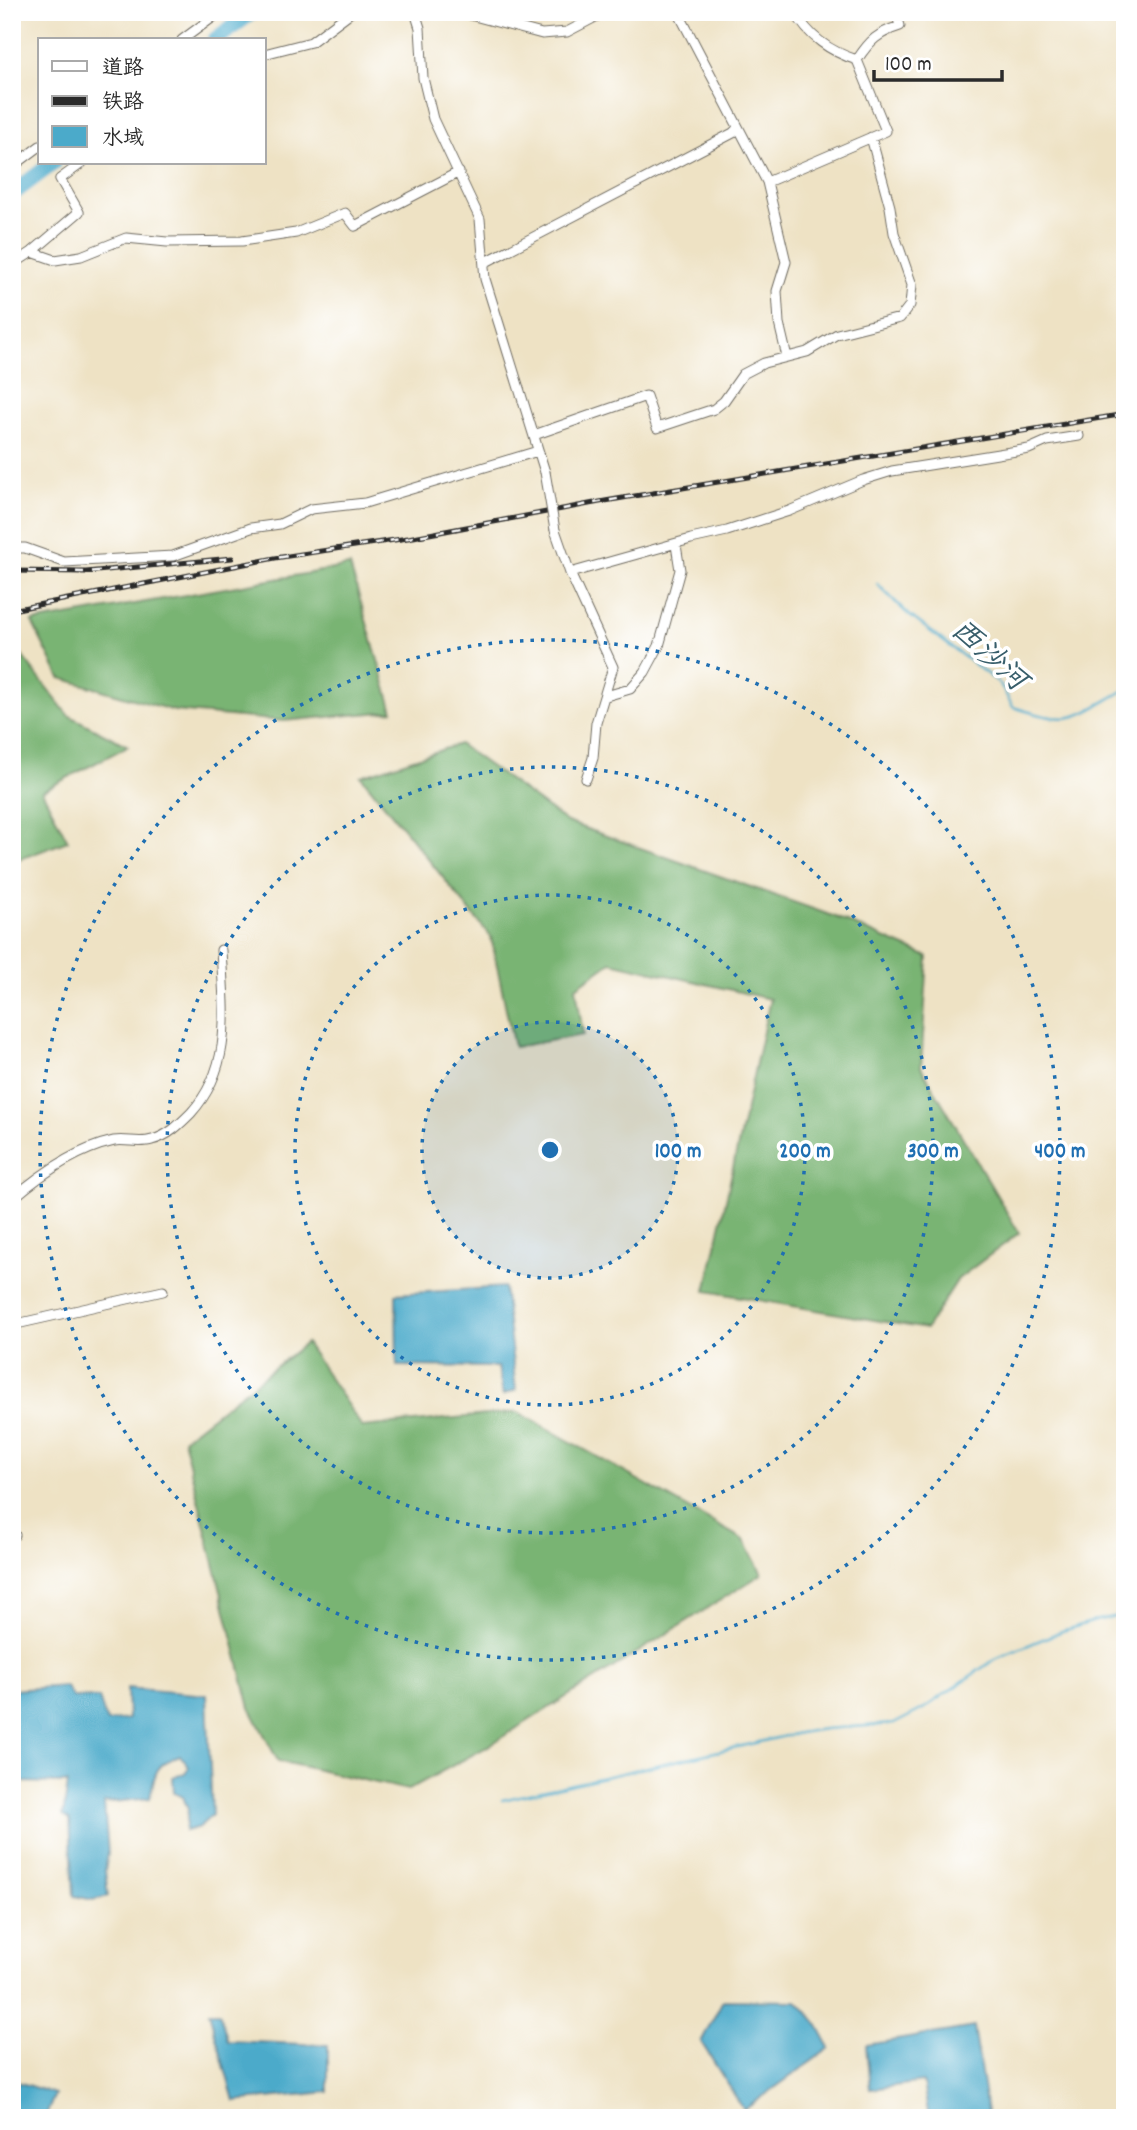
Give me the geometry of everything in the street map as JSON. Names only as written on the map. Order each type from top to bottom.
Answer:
[{"type":"street","points":[[185,38],[220,12]]},
{"type":"street","points":[[266,53],[311,42],[351,12]]},
{"type":"street","points":[[415,12],[420,28],[424,78],[433,119],[480,219],[485,279],[545,472],[555,530],[570,573],[613,667],[596,723],[593,758],[586,779]]},
{"type":"street","points":[[459,12],[542,34],[566,32],[605,12]]},
{"type":"street","points":[[678,12],[767,182],[786,262],[777,291],[779,323],[787,357]]},
{"type":"street","points":[[767,182],[886,131],[857,60],[805,30],[795,12]]},
{"type":"street","points":[[857,60],[866,46],[880,33],[900,26],[896,12]]},
{"type":"street","points":[[484,262],[737,129]]},
{"type":"street","points":[[534,435],[646,396],[657,428],[715,409],[743,374],[764,363],[807,352],[837,334],[900,318],[910,304],[912,285],[894,233],[890,207],[871,138]]},
{"type":"street","points":[[12,167],[38,148]]},
{"type":"street","points":[[12,265],[32,253],[79,212],[60,179],[81,164]]},
{"type":"street","points":[[32,253],[55,260],[82,256],[126,238],[167,242],[243,241],[296,233],[345,213],[355,226],[459,173]]},
{"type":"street","points":[[570,573],[789,511],[863,480],[892,471],[1029,449],[1047,441],[1079,436]]},
{"type":"street","points":[[12,548],[25,548],[64,562],[173,556],[251,528],[280,524],[311,509],[365,503],[538,451]]},
{"type":"street","points":[[606,696],[631,689],[645,672],[659,646],[680,570],[676,545]]},
{"type":"street","points":[[12,1199],[37,1178],[89,1151],[116,1141],[148,1142],[163,1136],[180,1125],[200,1103],[215,1077],[223,1052],[221,950]]},
{"type":"street","points":[[12,1325],[163,1291]]},
{"type":"green space","points":[[350,566],[393,711],[283,721],[175,711],[60,678],[32,622]]},
{"type":"green space","points":[[12,643],[68,715],[128,746],[42,791],[68,841],[12,862]]},
{"type":"green space","points":[[459,744],[567,822],[833,916],[928,957],[921,1067],[1019,1233],[958,1279],[926,1329],[706,1291],[770,999],[611,962],[576,987],[583,1035],[514,1047],[491,937],[361,776]]},
{"type":"green space","points":[[306,1343],[362,1427],[518,1412],[744,1540],[762,1574],[485,1748],[408,1790],[278,1761],[250,1708],[183,1439]]},
{"type":"water","points":[[504,1287],[516,1390],[503,1395],[498,1367],[397,1366],[396,1294]]},
{"type":"water","points":[[65,1686],[73,1697],[99,1698],[107,1722],[128,1719],[127,1688],[207,1695],[212,1815],[199,1827],[185,1831],[188,1809],[183,1797],[174,1793],[173,1777],[185,1774],[189,1767],[180,1755],[160,1766],[150,1798],[104,1803],[108,1896],[93,1900],[74,1896],[70,1820],[63,1816],[68,1783],[12,1782],[12,1690]]},
{"type":"water","points":[[723,2000],[797,2001],[815,2020],[830,2048],[744,2110],[701,2042]]},
{"type":"water","points":[[209,2012],[219,2012],[228,2041],[328,2045],[328,2092],[234,2101]]},
{"type":"water","points":[[974,2027],[988,2118],[929,2118],[923,2082],[870,2089],[866,2045]]},
{"type":"water","points":[[12,2080],[55,2094],[45,2118],[12,2118]]},
{"type":"waterway","points":[[218,38],[252,12]]},
{"type":"waterway","points":[[12,194],[52,164]]},
{"type":"waterway","name":"西沙河","points":[[877,584],[909,615],[1000,684],[1013,707],[1049,717],[1072,717],[1125,690]]},
{"type":"waterway","points":[[502,1800],[799,1733],[894,1724],[923,1709],[995,1659],[1062,1631],[1125,1615]]},
{"type":"railway","points":[[12,610],[275,558],[408,538],[605,501],[1125,414]]},
{"type":"railway","points":[[12,571],[86,572],[232,558]]}]
